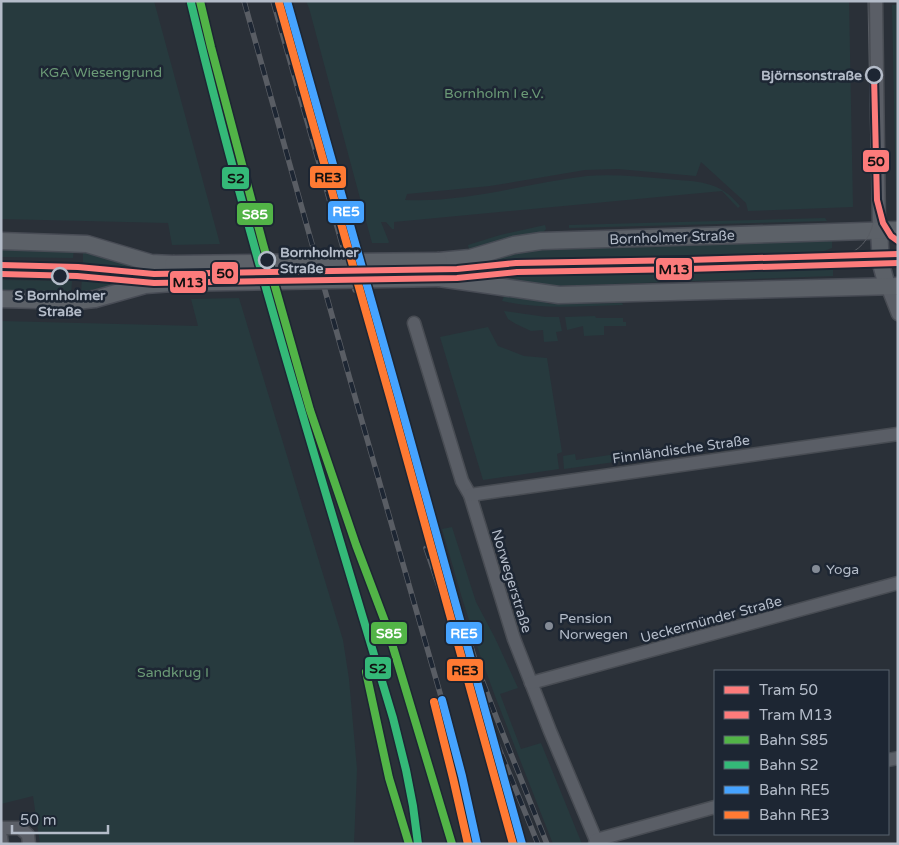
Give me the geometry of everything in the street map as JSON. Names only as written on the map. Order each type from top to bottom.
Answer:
[{"type":"main road","points":[[1,299],[76,301],[95,299],[145,285],[173,283],[439,278],[559,295],[892,286],[881,264],[880,230]]},
{"type":"main road","name":"Bornholmer Straße","points":[[1,241],[87,244],[150,263],[439,261],[470,258],[514,245],[542,241],[898,230]]},
{"type":"street","points":[[876,1],[880,230]]},
{"type":"street","points":[[892,286],[898,314]]},
{"type":"street","name":"Norwegerstraße","points":[[414,323],[462,481],[470,495],[514,639],[595,842]]},
{"type":"street","name":"Finnländische Straße","points":[[470,495],[898,434]]},
{"type":"street","name":"Ueckermünder Straße","points":[[531,683],[898,583]]},
{"type":"street","points":[[595,842],[714,807]]},
{"type":"street","points":[[1,828],[20,828],[28,835],[29,844]]},
{"type":"street","points":[[1,837],[2,844]]},
{"type":"green space","name":"KGA Wiesengrund","points":[[1,1],[154,1],[220,244],[172,245],[168,223],[1,219]]},
{"type":"green space","name":"Bornholm I e.V.","points":[[306,1],[849,1],[853,207],[748,211],[746,203],[701,162],[696,176],[618,169],[585,170],[490,186],[407,194],[405,200],[474,196],[564,179],[607,175],[707,184],[724,191],[740,206],[738,208],[722,191],[394,222],[394,229],[386,222],[381,222],[389,242],[372,243]]},
{"type":"green space","points":[[892,5],[898,5],[898,204],[896,199]]},
{"type":"green space","points":[[825,218],[827,221],[569,228],[569,225]]},
{"type":"green space","points":[[545,225],[546,229],[541,235],[477,249],[469,249],[468,245],[500,235]]},
{"type":"green space","points":[[832,239],[832,248],[824,251],[803,253],[517,261],[472,264],[528,250],[550,247]]},
{"type":"green space","points":[[1,247],[74,249],[73,258],[1,257]]},
{"type":"green space","points":[[83,250],[137,266],[136,271],[83,265]]},
{"type":"green space","points":[[833,264],[833,276],[558,286],[529,284],[473,274],[473,273]]},
{"type":"green space","points":[[82,276],[134,277],[136,281],[81,295]]},
{"type":"green space","points":[[1,280],[72,281],[71,295],[1,293]]},
{"type":"green space","points":[[505,294],[543,298],[549,304],[622,303],[623,305],[532,306],[502,301]]},
{"type":"green space","name":"Sandkrug I","points":[[239,298],[343,640],[349,679],[357,769],[354,844],[40,844],[33,796],[1,804],[1,321],[198,326],[191,299]]},
{"type":"green space","points":[[504,311],[559,317],[562,331],[556,332],[558,341],[544,342],[543,330],[531,331],[516,324],[508,319]]},
{"type":"green space","points":[[595,316],[596,318],[623,318],[626,326],[604,326],[604,335],[584,336],[583,326],[567,330],[565,317]]},
{"type":"green space","points":[[488,327],[498,346],[524,356],[547,358],[562,452],[557,454],[559,469],[483,480],[440,337]]},
{"type":"green space","points":[[650,449],[651,457],[564,469],[563,456],[575,454],[576,460]]},
{"type":"green space","points":[[452,527],[476,602],[518,688],[500,694],[521,749],[541,743],[582,844],[553,844],[480,655],[442,529]]},
{"type":"tram line","points":[[868,1],[871,161]]},
{"type":"tram line","name":"50","points":[[874,75],[877,200],[883,223],[891,236],[898,241]]},
{"type":"tram line","points":[[809,262],[838,258],[850,254],[859,248],[871,230],[877,200]]},
{"type":"tram line","name":"50","points":[[1,265],[78,267],[154,274],[457,269],[516,263],[898,254]]},
{"type":"tram line","name":"M13","points":[[1,274],[77,276],[154,283],[457,278],[517,272],[898,263]]},
{"type":"railway","points":[[244,1],[442,700]]},
{"type":"railway","points":[[273,1],[355,290]]},
{"type":"railway","points":[[426,548],[469,675],[538,844]]},
{"type":"railway","points":[[449,577],[479,672],[547,844]]},
{"type":"rail line","name":"S85","points":[[200,1],[263,244],[310,410],[356,545],[387,627],[452,844]]},
{"type":"rail line","name":"RE5","points":[[287,1],[522,844]]},
{"type":"rail line","name":"S2","points":[[191,3],[213,93],[262,273],[393,718],[406,770],[418,844]]},
{"type":"rail line","name":"RE3","points":[[279,3],[513,844]]},
{"type":"rail line","name":"S85","points":[[366,672],[389,778],[409,844]]},
{"type":"rail line","name":"RE5","points":[[442,700],[477,844]]},
{"type":"rail line","name":"RE3","points":[[434,702],[468,844]]},
{"type":"place","name":"Björnsonstraße","points":[[874,75]]},
{"type":"place","name":"Bornholmer Straße","points":[[267,260]]},
{"type":"place","name":"S Bornholmer Straße","points":[[60,276]]},
{"type":"place","name":"Yoga","points":[[816,569]]},
{"type":"place","name":"Pension Norwegen","points":[[549,626]]}]
